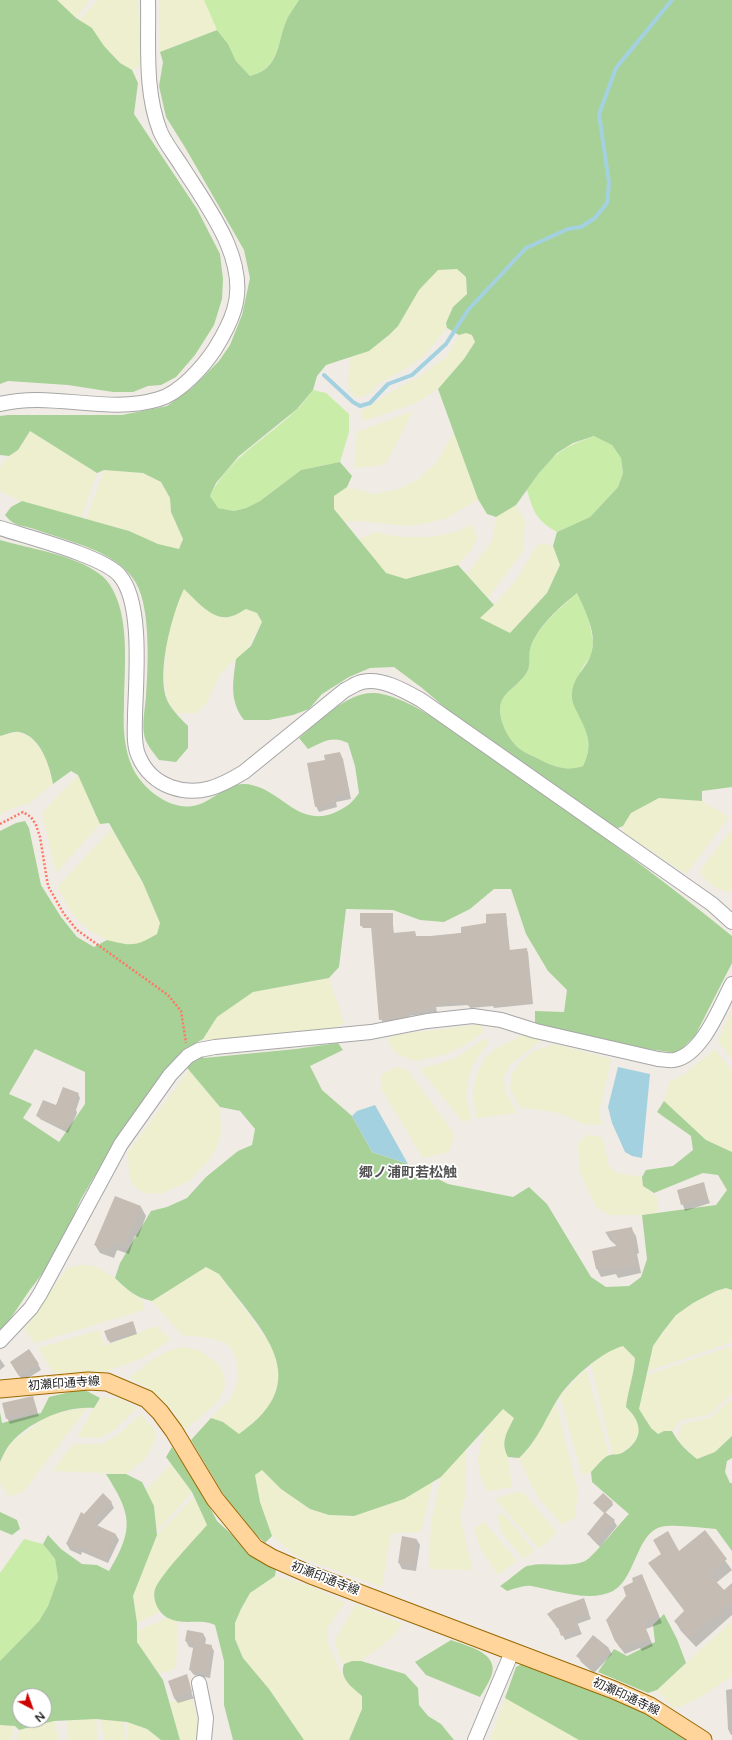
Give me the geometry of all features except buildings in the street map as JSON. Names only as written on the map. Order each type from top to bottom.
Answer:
[{"type":"main road","name":"初瀬印通寺線","points":[[0,1389],[88,1381],[108,1382],[148,1399],[174,1431],[215,1499],[255,1548],[272,1558],[311,1575],[575,1675],[650,1706],[703,1740]]},
{"type":"street","points":[[0,404],[31,400],[111,405],[142,404],[161,399],[185,383],[209,359],[226,330],[235,309],[238,285],[236,267],[230,250],[219,228],[161,133],[154,114],[151,96],[148,0]]},
{"type":"street","points":[[0,528],[100,561],[120,575],[127,587],[132,603],[136,643],[135,737],[138,756],[148,771],[160,782],[173,788],[192,792],[208,790],[226,782],[244,772],[345,690],[362,682],[376,682],[407,692],[421,700],[712,904],[732,922]]},
{"type":"street","points":[[0,1342],[30,1308],[40,1294],[121,1144],[170,1075],[188,1056],[199,1050],[215,1047],[371,1032],[427,1021],[473,1016],[501,1020],[536,1031],[658,1059],[674,1060],[688,1054],[700,1043],[732,984]]},
{"type":"street","points":[[475,1740],[512,1652]]},
{"type":"street","points":[[199,1682],[206,1718],[204,1740]]},
{"type":"path","points":[[0,824],[23,812],[31,817],[40,837],[45,873],[55,900],[77,930],[168,995],[181,1011],[188,1056]]},
{"type":"green space","points":[[0,0],[57,0],[76,18],[92,28],[104,46],[120,63],[132,70],[138,83],[134,114],[197,209],[220,254],[223,279],[222,299],[214,325],[195,355],[176,377],[161,385],[148,386],[133,392],[113,392],[68,385],[8,381],[0,384]]},
{"type":"green space","points":[[57,0],[90,0],[76,18]]},
{"type":"green space","points":[[98,0],[138,0],[141,65],[132,70],[120,63],[104,46],[92,28],[79,20]]},
{"type":"green space","points":[[159,0],[204,0],[217,30],[160,52]]},
{"type":"green space","points":[[204,0],[299,0],[287,19],[276,54],[272,61],[260,72],[250,76],[236,61],[228,44],[217,30]]},
{"type":"green space","points":[[299,0],[732,0],[732,787],[702,791],[702,801],[659,798],[631,813],[623,826],[616,829],[455,716],[394,667],[370,668],[349,677],[322,694],[309,709],[293,715],[269,720],[244,720],[236,706],[233,691],[236,659],[251,646],[262,622],[257,613],[246,609],[232,616],[219,616],[206,609],[184,589],[170,628],[164,660],[163,675],[164,689],[167,700],[174,711],[188,726],[188,748],[176,762],[159,760],[148,744],[143,730],[146,697],[147,639],[144,608],[141,594],[136,583],[128,572],[105,555],[91,548],[15,524],[5,515],[11,507],[22,501],[129,531],[158,544],[179,549],[183,539],[171,512],[170,498],[161,482],[143,473],[104,470],[97,473],[30,431],[18,450],[9,456],[0,455],[0,416],[122,415],[167,406],[192,388],[219,361],[230,345],[242,315],[250,278],[244,250],[166,117],[159,86],[163,62],[160,52],[217,30],[228,44],[236,61],[250,76],[260,72],[272,61],[276,54],[287,19]],"holes":[[[457,269],[466,277],[467,294],[453,307],[446,323],[447,328],[459,335],[466,333],[472,335],[475,342],[464,359],[438,389],[478,499],[487,514],[496,517],[516,505],[539,473],[557,453],[573,443],[594,436],[612,445],[621,458],[623,473],[618,487],[590,517],[557,532],[553,546],[560,565],[547,593],[510,633],[480,618],[494,605],[458,565],[406,579],[386,573],[334,509],[334,496],[347,487],[352,476],[340,462],[301,470],[260,501],[246,508],[234,511],[218,508],[210,496],[216,483],[239,456],[297,409],[313,390],[317,376],[326,365],[369,351],[398,326],[419,290],[438,270]],[[577,593],[590,623],[593,646],[589,660],[576,679],[572,691],[572,700],[584,726],[589,745],[583,766],[577,768],[565,768],[553,766],[542,761],[524,752],[515,745],[501,720],[500,706],[502,700],[508,692],[526,674],[529,664],[530,649],[539,631],[557,610]]]},
{"type":"green space","points":[[457,269],[466,277],[467,295],[453,307],[446,323],[447,328],[423,357],[402,371],[379,383],[369,394],[356,398],[351,393],[348,384],[350,358],[369,350],[389,335],[398,325],[419,290],[438,270]]},
{"type":"green space","points":[[466,333],[472,335],[475,342],[464,359],[438,389],[416,403],[364,421],[360,412],[394,390],[419,377],[447,356],[459,335]]},
{"type":"green space","points":[[313,390],[326,393],[349,414],[349,432],[340,462],[301,470],[260,501],[246,508],[234,511],[217,508],[210,496],[218,482],[238,459],[285,420],[299,407]]},
{"type":"green space","points":[[413,411],[385,465],[354,468],[357,432]]},
{"type":"green space","points":[[30,431],[97,473],[81,518],[21,502],[0,491],[0,467],[9,456],[18,450]]},
{"type":"green space","points":[[454,433],[478,499],[447,518],[428,523],[406,526],[357,521],[344,522],[334,509],[334,496],[347,487],[373,494],[399,489],[417,480],[436,463]]},
{"type":"green space","points":[[595,436],[612,445],[621,458],[623,473],[618,487],[590,517],[557,532],[540,520],[534,510],[527,490],[541,470],[555,456],[582,440]]},
{"type":"green space","points":[[104,470],[143,473],[161,482],[170,498],[171,512],[183,539],[179,549],[158,544],[129,531],[86,519]]},
{"type":"green space","points":[[516,505],[525,521],[523,551],[488,598],[467,574],[492,542],[496,517]]},
{"type":"green space","points":[[472,524],[477,538],[472,549],[458,565],[406,579],[386,573],[358,540],[375,532],[403,537],[432,537],[459,531]]},
{"type":"green space","points":[[0,540],[55,554],[78,562],[99,573],[110,585],[117,598],[124,628],[124,724],[127,750],[132,766],[141,781],[147,788],[162,799],[179,806],[197,805],[231,787],[243,784],[256,786],[267,791],[298,811],[310,815],[322,816],[336,812],[354,800],[359,793],[355,766],[348,743],[337,740],[328,740],[308,749],[299,738],[334,708],[344,702],[365,694],[375,693],[389,696],[421,710],[472,743],[617,847],[732,936],[732,963],[695,1036],[677,1053],[633,1047],[535,1024],[535,1011],[564,1012],[567,990],[548,971],[526,934],[511,889],[494,889],[470,909],[444,922],[420,920],[393,910],[346,909],[339,967],[329,978],[253,992],[217,1017],[203,1039],[196,1043],[204,1058],[296,1049],[338,1043],[343,1050],[310,1066],[322,1090],[352,1116],[372,1152],[408,1164],[448,1184],[513,1197],[529,1187],[547,1204],[591,1277],[606,1287],[629,1286],[641,1277],[647,1259],[642,1215],[716,1205],[727,1190],[718,1175],[703,1173],[654,1193],[643,1186],[642,1177],[646,1170],[673,1166],[693,1150],[691,1136],[657,1112],[664,1101],[706,1140],[732,1152],[732,1290],[726,1288],[716,1291],[693,1303],[676,1315],[653,1346],[639,1409],[651,1428],[658,1434],[664,1431],[672,1431],[683,1446],[697,1459],[715,1452],[732,1436],[732,1458],[727,1461],[725,1472],[730,1483],[732,1483],[732,1551],[716,1529],[667,1526],[657,1529],[649,1535],[643,1543],[628,1575],[613,1591],[594,1596],[583,1596],[528,1586],[507,1591],[500,1586],[527,1566],[542,1564],[564,1565],[585,1561],[600,1547],[629,1514],[592,1482],[591,1472],[607,1456],[620,1454],[629,1448],[634,1443],[639,1431],[636,1419],[626,1407],[635,1358],[623,1346],[614,1349],[597,1360],[571,1382],[559,1397],[531,1444],[519,1458],[508,1457],[506,1452],[505,1437],[514,1418],[503,1409],[441,1477],[404,1499],[354,1516],[329,1515],[310,1509],[281,1489],[262,1470],[255,1475],[260,1502],[272,1536],[265,1543],[237,1517],[191,1440],[211,1418],[223,1422],[239,1434],[263,1414],[275,1394],[278,1374],[274,1354],[265,1335],[219,1274],[206,1267],[152,1301],[141,1298],[123,1286],[115,1278],[120,1263],[151,1211],[167,1207],[187,1198],[206,1177],[238,1151],[252,1145],[255,1129],[240,1111],[220,1107],[178,1057],[153,1086],[113,1145],[81,1199],[56,1256],[29,1291],[0,1334],[0,831],[16,823],[25,821],[29,828],[41,885],[61,917],[77,937],[94,947],[107,940],[128,944],[138,943],[157,934],[160,923],[143,883],[109,823],[100,824],[78,775],[71,771],[53,784],[47,761],[39,746],[33,739],[19,732],[0,736]],"holes":[[[35,1049],[85,1072],[85,1104],[59,1142],[23,1118],[32,1104],[9,1094]]]},
{"type":"green space","points":[[542,543],[553,546],[560,565],[547,593],[510,633],[480,618],[518,578],[535,548]]},
{"type":"green space","points":[[184,589],[231,617],[246,608],[257,613],[262,622],[247,649],[220,674],[206,704],[196,713],[176,713],[167,698],[164,676],[166,642],[177,603]]},
{"type":"green space","points":[[577,593],[589,620],[593,642],[591,655],[581,670],[572,700],[584,724],[588,740],[588,748],[587,757],[583,766],[577,768],[566,768],[554,766],[542,761],[524,752],[515,745],[501,720],[500,706],[502,700],[508,692],[526,674],[529,664],[530,649],[535,638],[551,617]]},
{"type":"green space","points":[[19,732],[32,739],[45,755],[53,784],[28,804],[12,808],[0,815],[0,736]]},
{"type":"green space","points":[[78,775],[100,824],[56,873],[42,813]]},
{"type":"green space","points":[[659,798],[702,801],[729,817],[686,874],[624,833],[623,826],[631,813]]},
{"type":"green space","points":[[112,829],[143,883],[160,923],[157,934],[145,941],[129,946],[107,940],[89,930],[74,916],[57,887]]},
{"type":"green space","points":[[732,829],[732,888],[728,893],[713,886],[700,873],[702,868]]},
{"type":"green space","points":[[329,978],[344,1023],[330,1030],[209,1042],[203,1039],[217,1017],[253,992]]},
{"type":"green space","points":[[732,1009],[732,1060],[718,1041]]},
{"type":"green space","points":[[482,1024],[483,1032],[460,1048],[443,1055],[415,1061],[397,1054],[391,1047],[388,1039],[393,1035]]},
{"type":"green space","points":[[526,1033],[540,1041],[510,1065],[504,1076],[505,1091],[517,1113],[476,1118],[473,1091],[478,1071],[485,1058],[494,1050]]},
{"type":"green space","points":[[484,1039],[489,1042],[473,1064],[468,1079],[466,1096],[471,1119],[463,1122],[420,1069],[454,1059]]},
{"type":"green space","points":[[555,1044],[611,1059],[599,1113],[602,1125],[584,1124],[559,1113],[520,1107],[510,1089],[512,1074],[521,1062],[534,1051]]},
{"type":"green space","points":[[715,1049],[732,1071],[732,1152],[706,1140],[664,1101],[670,1081],[685,1074]]},
{"type":"green space","points":[[396,1067],[407,1070],[451,1129],[454,1136],[449,1152],[423,1158],[381,1088],[381,1075]]},
{"type":"green space","points":[[189,1070],[220,1107],[221,1133],[216,1149],[208,1161],[189,1181],[161,1194],[144,1193],[133,1185],[129,1173],[128,1152]]},
{"type":"green space","points":[[587,1135],[599,1136],[604,1142],[609,1167],[617,1173],[642,1177],[643,1186],[658,1198],[658,1208],[656,1213],[642,1215],[609,1215],[596,1207],[580,1172],[578,1144]]},
{"type":"green space","points":[[80,1265],[95,1266],[115,1278],[128,1291],[142,1299],[144,1310],[35,1343],[24,1330],[67,1268]]},
{"type":"green space","points":[[206,1267],[219,1274],[272,1347],[280,1375],[269,1407],[255,1423],[239,1435],[223,1422],[211,1418],[229,1400],[236,1388],[238,1375],[237,1363],[232,1349],[224,1342],[209,1338],[182,1335],[152,1301]]},
{"type":"green space","points":[[726,1288],[732,1290],[732,1342],[648,1371],[653,1346],[676,1315],[693,1303],[716,1291]]},
{"type":"green space","points":[[156,1326],[171,1339],[143,1358],[101,1373],[53,1373],[38,1348],[100,1330],[104,1346]]},
{"type":"green space","points":[[623,1346],[635,1358],[634,1375],[627,1396],[639,1429],[637,1439],[622,1453],[613,1456],[591,1364],[612,1349]]},
{"type":"green space","points":[[732,1346],[732,1394],[708,1415],[681,1420],[672,1431],[664,1431],[658,1434],[651,1428],[639,1409],[647,1375]]},
{"type":"green space","points":[[183,1347],[199,1350],[218,1364],[224,1375],[225,1385],[221,1396],[214,1405],[183,1432],[176,1415],[166,1404],[146,1387],[129,1378],[153,1359],[168,1351]]},
{"type":"green space","points":[[586,1369],[609,1455],[591,1472],[582,1476],[560,1396]]},
{"type":"green space","points":[[83,1389],[100,1398],[94,1408],[72,1409],[60,1412],[27,1428],[11,1443],[0,1462],[0,1412],[2,1423],[41,1413],[49,1397]]},
{"type":"green space","points":[[100,1398],[119,1398],[137,1408],[114,1430],[100,1438],[77,1437]]},
{"type":"green space","points":[[732,1399],[732,1436],[715,1452],[697,1459],[676,1439],[683,1424],[710,1418]]},
{"type":"green space","points":[[556,1404],[578,1491],[575,1518],[562,1525],[541,1501],[519,1458],[530,1448]]},
{"type":"green space","points":[[88,1407],[24,1491],[9,1497],[0,1482],[0,1462],[11,1443],[49,1415]]},
{"type":"green space","points":[[503,1408],[514,1418],[504,1449],[508,1457],[512,1487],[487,1491],[479,1472],[478,1457],[484,1430]]},
{"type":"green space","points":[[141,1414],[156,1432],[154,1443],[146,1458],[126,1474],[52,1471],[73,1444],[103,1444],[120,1433]]},
{"type":"green space","points":[[172,1447],[203,1494],[217,1521],[253,1554],[276,1569],[275,1576],[250,1593],[235,1623],[235,1639],[243,1658],[269,1689],[304,1740],[233,1740],[224,1705],[224,1661],[215,1625],[203,1622],[186,1622],[168,1618],[161,1613],[155,1601],[154,1593],[158,1583],[207,1525],[192,1492],[166,1457]]},
{"type":"green space","points":[[466,1448],[466,1494],[460,1517],[473,1570],[429,1569],[431,1524],[441,1477]]},
{"type":"green space","points":[[171,1464],[192,1492],[157,1531],[154,1506],[146,1490]]},
{"type":"green space","points":[[262,1470],[281,1489],[310,1509],[329,1515],[354,1516],[404,1499],[433,1481],[421,1532],[391,1533],[382,1587],[296,1556],[272,1536],[260,1502],[255,1474]]},
{"type":"green space","points":[[106,1474],[126,1474],[142,1482],[154,1506],[157,1535],[133,1596],[137,1623],[137,1642],[163,1680],[180,1740],[161,1740],[147,1729],[127,1722],[96,1719],[52,1722],[52,1688],[12,1688],[12,1726],[0,1725],[0,1661],[39,1621],[48,1606],[58,1578],[55,1559],[43,1544],[48,1535],[61,1549],[82,1564],[97,1565],[109,1571],[123,1543],[126,1532],[127,1521],[121,1500]]},
{"type":"green space","points":[[515,1492],[524,1493],[557,1533],[539,1549],[495,1499]]},
{"type":"green space","points":[[194,1497],[207,1525],[169,1569],[155,1589],[154,1599],[160,1612],[137,1623],[133,1596],[157,1535]]},
{"type":"green space","points":[[0,1512],[17,1520],[20,1529],[12,1535],[0,1530]]},
{"type":"green space","points":[[503,1513],[534,1551],[524,1559],[503,1535],[497,1516]]},
{"type":"green space","points":[[484,1522],[517,1561],[498,1575],[480,1548],[474,1528]]},
{"type":"green space","points":[[24,1539],[43,1544],[55,1559],[58,1578],[48,1606],[39,1621],[0,1661],[0,1573]]},
{"type":"green space","points":[[275,1576],[311,1586],[345,1603],[327,1628],[327,1642],[344,1679],[362,1696],[362,1709],[349,1740],[304,1740],[269,1689],[243,1658],[235,1637],[235,1625],[241,1609],[250,1593]]},
{"type":"green space","points":[[356,1604],[402,1624],[394,1636],[361,1661],[352,1661],[344,1664],[339,1657],[335,1640]]},
{"type":"green space","points":[[664,1614],[677,1639],[686,1663],[657,1690],[648,1693],[598,1672],[614,1649],[627,1656],[655,1642],[653,1625]]},
{"type":"green space","points":[[167,1618],[178,1621],[176,1666],[170,1671],[159,1673],[137,1642],[137,1631]]},
{"type":"green space","points":[[732,1621],[732,1676],[699,1698],[674,1709],[657,1690]]},
{"type":"green space","points":[[451,1640],[481,1652],[487,1656],[491,1662],[493,1669],[491,1677],[480,1697],[426,1675],[415,1662]]},
{"type":"green space","points":[[352,1661],[361,1661],[405,1674],[418,1688],[419,1705],[428,1716],[441,1724],[454,1740],[349,1740],[362,1709],[362,1696],[347,1682],[343,1674],[344,1664]]},
{"type":"green space","points":[[524,1663],[637,1707],[687,1740],[579,1740],[505,1698],[516,1667]]},
{"type":"green space","points":[[505,1698],[571,1734],[579,1740],[490,1740]]},
{"type":"green space","points":[[192,1700],[200,1727],[199,1740],[180,1740],[170,1702]]},
{"type":"green space","points":[[67,1719],[96,1719],[98,1732],[97,1740],[67,1740]]},
{"type":"green space","points":[[100,1719],[124,1721],[125,1740],[104,1740]]},
{"type":"green space","points":[[54,1721],[59,1740],[17,1740],[19,1730],[27,1728],[52,1728],[52,1722]]},
{"type":"green space","points":[[127,1722],[147,1729],[161,1740],[128,1740]]},
{"type":"green space","points":[[0,1725],[12,1726],[12,1728],[14,1728],[11,1740],[0,1740]]},
{"type":"water","points":[[618,1067],[650,1074],[642,1158],[632,1156],[625,1152],[612,1123],[608,1107]]},
{"type":"water","points":[[375,1105],[408,1164],[372,1152],[352,1116],[357,1111]]},
{"type":"waterway","points":[[324,375],[353,402],[360,406],[370,403],[388,384],[412,375],[446,344],[468,310],[526,248],[568,229],[581,227],[595,218],[607,203],[609,183],[599,114],[616,68],[672,0]]},
{"type":"district","name":"郷ノ浦町若松触","points":[[408,1173]]}]
